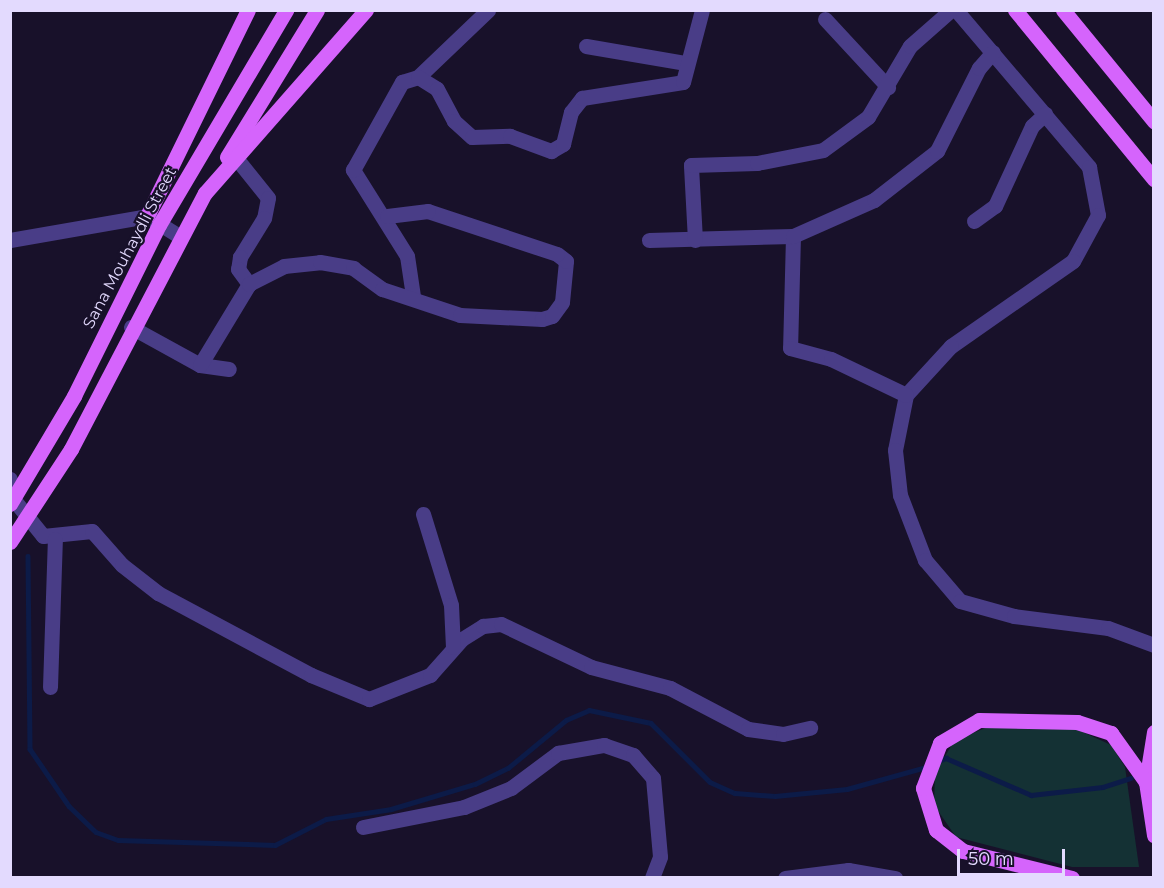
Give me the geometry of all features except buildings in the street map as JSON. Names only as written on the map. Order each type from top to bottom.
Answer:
[{"type":"main road","points":[[153,220],[248,10]]},
{"type":"main road","name":"Sana Mouhaydli Street","points":[[12,502],[74,396],[153,220],[286,10]]},
{"type":"main road","points":[[10,543],[71,449],[130,327],[180,237],[317,10]]},
{"type":"main road","points":[[205,193],[366,10]]},
{"type":"main road","points":[[1015,10],[1154,179]]},
{"type":"main road","points":[[1062,10],[1152,113]]},
{"type":"main road","points":[[1072,878],[953,847],[936,830],[924,801],[925,774],[940,743],[979,720],[1077,722],[1111,733],[1146,782]]},
{"type":"main road","points":[[1154,732],[1146,782],[1154,835]]},
{"type":"street","points":[[413,296],[413,271],[387,216],[353,170],[402,82],[418,77],[488,10]]},
{"type":"street","points":[[418,77],[443,96],[465,133],[480,138],[510,136],[551,151],[563,144],[571,112],[582,98],[674,87],[687,75],[685,63],[702,10]]},
{"type":"street","points":[[695,240],[691,165],[758,163],[823,150],[868,117],[888,87],[910,46],[951,10]]},
{"type":"street","points":[[956,10],[1089,167],[1099,197],[1095,230],[1073,261],[951,346],[906,395],[895,450],[900,495],[925,560],[949,592],[972,606],[1108,628],[1154,645]]},
{"type":"street","points":[[825,19],[888,87]]},
{"type":"street","points":[[586,46],[685,63]]},
{"type":"street","points":[[649,240],[793,236],[874,200],[924,165],[993,52]]},
{"type":"street","points":[[974,221],[995,206],[1032,126],[1045,114]]},
{"type":"street","points":[[236,158],[268,198],[264,218],[240,257],[238,269],[249,284]]},
{"type":"street","points":[[200,364],[249,284],[284,266],[320,262],[353,268],[382,289],[413,296],[460,315],[542,320],[552,316],[562,302],[566,261],[557,254],[428,211],[387,216]]},
{"type":"street","points":[[10,240],[153,220],[180,237]]},
{"type":"street","points":[[793,236],[790,348],[831,360],[906,395]]},
{"type":"street","points":[[130,327],[200,364],[229,369]]},
{"type":"street","points":[[10,479],[12,502],[29,517],[43,536],[55,539],[80,529],[92,531],[122,565],[158,593],[311,675],[369,699],[430,675],[453,647],[483,626],[512,627],[591,667],[670,688],[748,729],[783,734],[810,728]]},
{"type":"street","points":[[423,514],[451,605],[453,647]]},
{"type":"street","points":[[50,687],[55,539]]},
{"type":"street","points":[[363,827],[464,807],[511,788],[558,753],[604,745],[633,755],[654,778],[660,857],[652,878]]},
{"type":"street","points":[[785,878],[848,870],[895,878]]},
{"type":"green space","points":[[990,726],[1074,728],[1111,745],[1125,767],[1139,867],[1072,867],[956,837],[934,805],[935,773],[954,741]]},
{"type":"waterway","points":[[28,556],[30,749],[69,806],[96,832],[118,840],[275,845],[326,819],[391,809],[475,784],[508,768],[566,720],[589,710],[651,723],[710,782],[735,793],[775,796],[847,789],[926,767]]},
{"type":"waterway","points":[[936,762],[946,758],[1031,795],[1103,787],[1131,778]]}]
